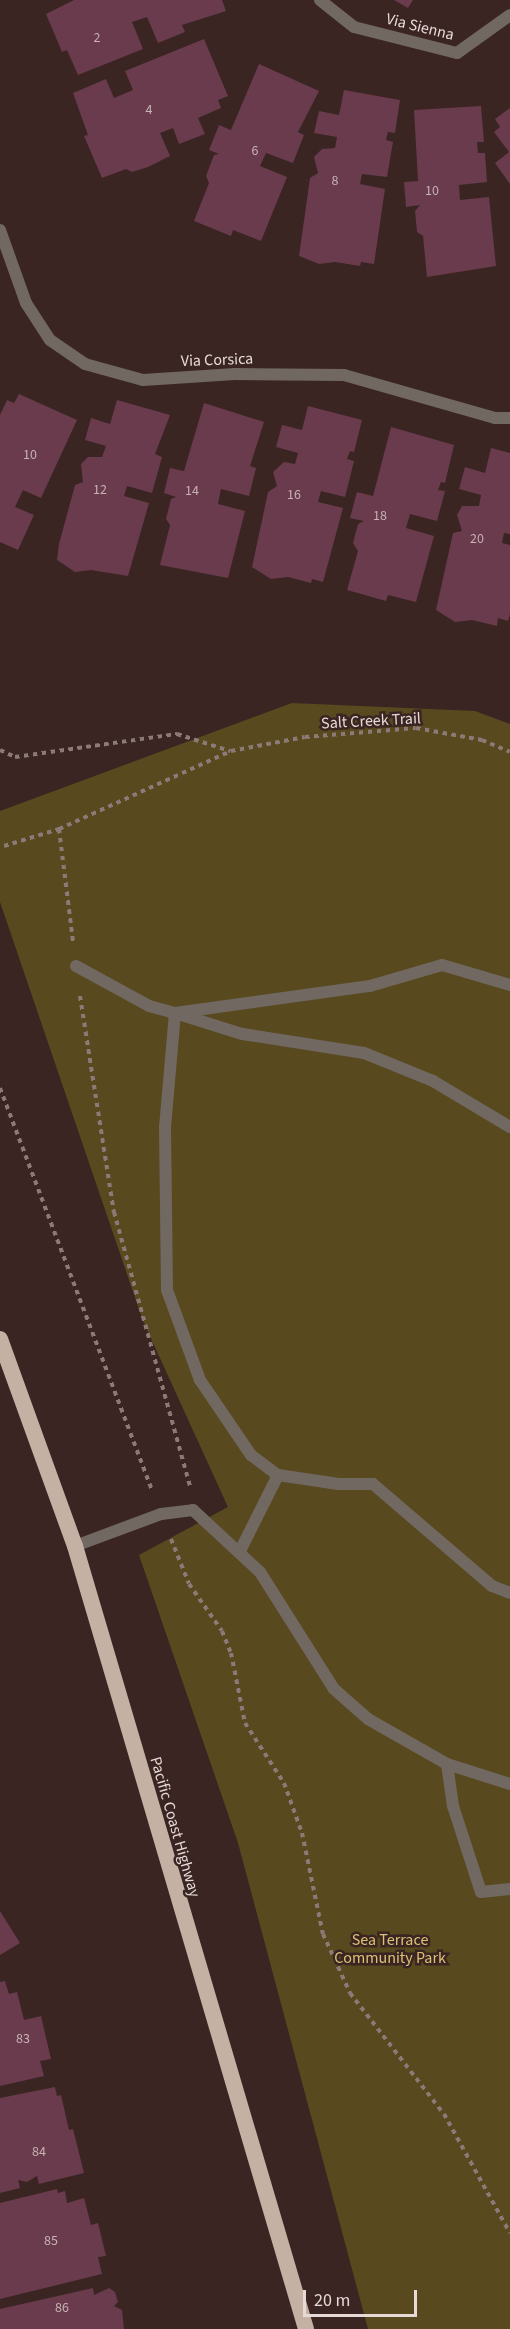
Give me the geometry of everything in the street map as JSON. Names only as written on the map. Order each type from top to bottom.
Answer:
[{"type":"highway","name":"Pacific Coast Highway","points":[[0,1339],[75,1546],[306,2329]]},
{"type":"street","name":"Via Sienna","points":[[320,0],[354,27],[457,53],[510,15]]},
{"type":"street","name":"Via Corsica","points":[[0,230],[32,313],[50,340],[85,364],[143,380],[235,374],[344,375],[495,418],[510,418]]},
{"type":"street","points":[[175,1013],[370,986],[442,965],[510,985]]},
{"type":"street","points":[[76,966],[148,1006],[242,1034],[364,1053],[433,1081],[510,1127]]},
{"type":"street","points":[[175,1013],[165,1127],[167,1290],[200,1380],[251,1455],[278,1475],[338,1484],[373,1484],[492,1586],[510,1593]]},
{"type":"street","points":[[240,1551],[278,1475]]},
{"type":"street","points":[[75,1546],[161,1514],[193,1510],[240,1551],[260,1572],[334,1689],[368,1719],[447,1764],[510,1784]]},
{"type":"street","points":[[447,1764],[453,1806],[480,1892],[510,1888]]},
{"type":"path","name":"Salt Creek Trail","points":[[4,846],[59,829],[231,751],[305,737],[416,728],[482,740],[510,752]]},
{"type":"path","name":"Salt Creek Trail","points":[[0,750],[15,757],[177,735],[231,751]]},
{"type":"path","points":[[59,829],[76,966],[114,1212],[187,1467],[193,1510]]},
{"type":"path","points":[[0,1088],[189,1584],[222,1631],[231,1653],[245,1723],[284,1783],[302,1833],[323,1934],[350,1993],[444,2114],[510,2233]]},
{"type":"green space","name":"Sea Terrace Community Park","points":[[292,703],[475,711],[510,724],[510,2329],[368,2329],[238,1843],[139,1555],[228,1507],[143,1321],[0,902],[0,811]]},
{"type":"building","points":[[74,0],[222,0],[226,11],[182,25],[185,32],[158,43],[147,17],[132,22],[143,49],[78,75],[67,50],[62,52],[46,14]]},
{"type":"building","points":[[394,0],[413,0],[408,8]]},
{"type":"building","points":[[204,39],[228,96],[218,100],[221,108],[198,118],[205,134],[179,144],[173,128],[160,133],[170,156],[148,167],[132,172],[126,169],[102,178],[84,136],[88,135],[73,93],[106,79],[114,98],[133,90],[125,71]]},
{"type":"building","points":[[259,64],[319,91],[298,132],[304,135],[293,163],[266,153],[260,166],[287,177],[261,241],[233,230],[231,236],[194,221],[209,183],[206,176],[214,155],[219,154],[209,150],[219,125],[231,130]]},
{"type":"building","points":[[344,90],[400,100],[395,133],[388,132],[386,140],[393,142],[387,177],[362,174],[360,184],[385,189],[374,264],[361,262],[360,266],[335,262],[319,264],[299,256],[310,178],[318,173],[314,157],[322,149],[335,148],[337,137],[314,133],[319,111],[339,115]]},
{"type":"building","points":[[481,106],[484,142],[477,142],[478,153],[485,153],[487,182],[459,185],[460,200],[489,197],[496,266],[427,277],[423,236],[417,232],[415,211],[420,205],[406,207],[404,182],[418,181],[414,110]]},
{"type":"building","points":[[510,108],[510,184],[495,163],[509,152],[494,132],[500,127],[495,119]]},
{"type":"building","points":[[19,394],[77,420],[41,498],[23,490],[15,507],[34,515],[18,550],[0,542],[0,415],[7,400],[14,403]]},
{"type":"building","points":[[117,400],[170,415],[155,454],[162,457],[152,493],[127,486],[124,496],[149,503],[128,576],[91,570],[75,572],[57,560],[59,544],[75,485],[83,482],[81,464],[88,457],[102,457],[106,446],[85,440],[91,418],[110,424]]},
{"type":"building","points":[[204,403],[264,422],[250,466],[256,468],[249,496],[221,489],[218,504],[245,511],[228,578],[160,565],[170,525],[166,519],[171,499],[176,497],[164,493],[170,468],[184,471]]},
{"type":"building","points":[[308,406],[362,420],[354,452],[350,451],[347,459],[354,461],[345,497],[321,491],[318,502],[343,508],[323,582],[312,579],[311,583],[288,577],[271,579],[252,567],[268,492],[277,486],[273,472],[284,462],[295,464],[298,453],[276,447],[282,425],[302,430]]},
{"type":"building","points":[[391,427],[454,445],[445,483],[441,482],[438,490],[445,491],[437,521],[410,514],[406,528],[434,536],[416,602],[388,595],[386,601],[347,590],[358,551],[353,543],[358,524],[364,521],[350,518],[357,492],[373,496]]},
{"type":"building","points":[[491,448],[510,453],[510,534],[504,533],[502,543],[510,545],[510,614],[508,621],[498,618],[497,626],[472,620],[455,622],[436,610],[453,533],[462,531],[457,515],[462,506],[479,506],[481,495],[459,489],[465,467],[485,473]]},
{"type":"building","points":[[0,1911],[20,1943],[0,1955]]},
{"type":"building","points":[[5,1981],[9,1994],[17,1992],[24,2020],[41,2016],[51,2059],[40,2061],[44,2076],[0,2086],[0,1982]]},
{"type":"building","points":[[55,2087],[57,2096],[61,2095],[69,2130],[73,2129],[84,2173],[39,2184],[37,2176],[27,2182],[18,2180],[20,2188],[0,2193],[0,2098]]},
{"type":"building","points":[[57,2189],[58,2193],[65,2191],[67,2203],[84,2198],[91,2225],[98,2223],[106,2256],[98,2257],[102,2274],[0,2299],[0,2203]]},
{"type":"building","points":[[93,2288],[94,2295],[109,2288],[115,2292],[118,2302],[114,2306],[122,2310],[124,2329],[0,2329],[0,2309]]}]
